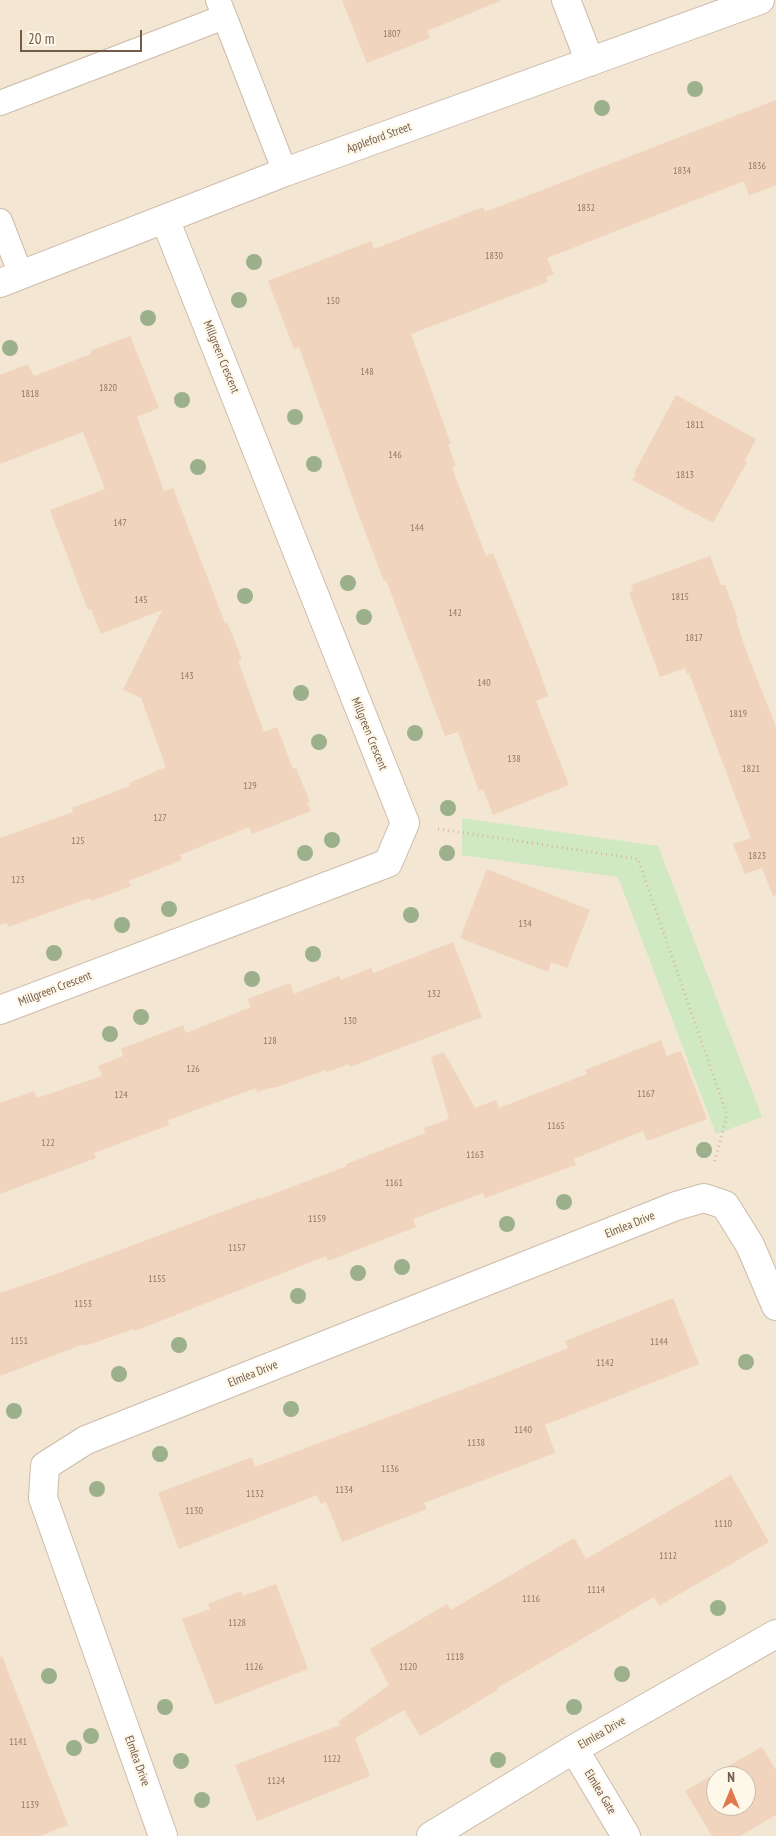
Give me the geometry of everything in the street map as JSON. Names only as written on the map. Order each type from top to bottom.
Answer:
[{"type":"street","points":[[566,0],[590,62]]},
{"type":"street","name":"Appleford Street","points":[[10,279],[285,172],[760,0]]},
{"type":"street","name":"Millgreen Crescent","points":[[0,1010],[388,863],[405,824],[166,219]]},
{"type":"street","points":[[704,1198],[725,1205],[750,1245],[776,1306]]},
{"type":"street","name":"Elmlea Drive","points":[[163,1836],[43,1498],[45,1466],[86,1440],[676,1206],[704,1198]]},
{"type":"street","name":"Elmlea Drive","points":[[431,1836],[574,1749],[776,1634]]},
{"type":"street","name":"Elmlea Gate","points":[[574,1749],[626,1836]]},
{"type":"lane","points":[[0,103],[221,8],[285,172]]},
{"type":"lane","points":[[0,221],[10,279]]},
{"type":"path","points":[[405,824],[638,860],[727,1115],[704,1198]]},
{"type":"shaded area","points":[[0,0],[776,0],[776,1836],[0,1836]]},
{"type":"green space","points":[[462,818],[658,846],[762,1117],[716,1134],[618,877],[462,855]]},
{"type":"building","points":[[342,0],[500,1],[427,31],[430,38],[367,63]]},
{"type":"building","points":[[776,100],[776,185],[749,196],[744,181],[547,258],[554,274],[546,277],[548,282],[411,334],[451,444],[448,445],[456,466],[452,468],[486,556],[493,553],[539,669],[548,696],[536,701],[569,785],[493,815],[483,789],[479,791],[458,732],[445,736],[386,580],[384,581],[358,513],[299,347],[294,349],[268,281],[371,241],[374,249],[483,207],[485,212]]},
{"type":"building","points":[[130,336],[159,408],[137,417],[164,491],[173,488],[225,623],[227,622],[242,659],[238,661],[264,732],[277,727],[293,769],[296,768],[310,802],[307,803],[311,811],[252,834],[249,827],[180,855],[182,860],[129,881],[131,886],[91,901],[90,898],[8,927],[7,923],[0,925],[0,838],[73,812],[72,808],[130,786],[129,783],[166,767],[141,698],[123,690],[162,610],[101,634],[91,609],[88,610],[50,510],[105,489],[83,432],[0,464],[0,375],[28,364],[34,376],[91,354],[90,351]]},
{"type":"building","points":[[676,395],[756,439],[745,461],[747,462],[713,523],[632,480]]},
{"type":"building","points":[[710,556],[721,585],[725,585],[738,619],[736,619],[744,645],[776,727],[776,895],[773,896],[762,868],[745,874],[733,844],[751,838],[689,673],[687,674],[685,668],[660,677],[629,593],[633,591],[631,585]]},
{"type":"building","points":[[487,869],[590,910],[567,968],[551,962],[548,972],[460,938]]},
{"type":"building","points":[[453,942],[482,1017],[350,1067],[349,1064],[327,1072],[326,1070],[257,1092],[256,1088],[168,1120],[169,1125],[94,1153],[96,1158],[0,1194],[0,1103],[34,1091],[37,1098],[102,1076],[98,1066],[123,1056],[121,1049],[183,1025],[186,1033],[251,1007],[247,999],[290,983],[294,994],[339,976],[341,980],[371,968],[374,973]]},
{"type":"building","points":[[661,1040],[667,1056],[681,1051],[707,1119],[647,1141],[643,1131],[574,1159],[576,1165],[485,1198],[483,1193],[413,1219],[416,1227],[328,1261],[326,1256],[135,1331],[134,1329],[85,1346],[84,1344],[0,1376],[0,1293],[260,1199],[347,1166],[346,1164],[425,1133],[424,1128],[449,1119],[431,1057],[444,1052],[475,1108],[496,1100],[499,1108],[587,1074],[585,1070]]},
{"type":"building","points":[[673,1298],[699,1364],[545,1425],[555,1453],[424,1503],[427,1509],[342,1542],[326,1502],[321,1504],[317,1495],[179,1549],[158,1493],[252,1457],[255,1467],[482,1382],[568,1348],[565,1341]]},
{"type":"building","points":[[731,1475],[769,1542],[659,1606],[654,1597],[497,1688],[498,1690],[420,1736],[404,1710],[355,1738],[370,1776],[257,1821],[235,1765],[340,1725],[338,1722],[389,1685],[370,1649],[447,1604],[451,1610],[574,1538],[586,1559]]},
{"type":"building","points":[[276,1584],[308,1669],[215,1705],[182,1619],[210,1609],[208,1604],[241,1591],[243,1596]]},
{"type":"building","points":[[2,1656],[68,1825],[40,1836],[0,1836],[0,1657]]},
{"type":"building","points":[[762,1747],[776,1770],[776,1815],[740,1836],[712,1836],[685,1791],[706,1779],[706,1816],[756,1816],[756,1766],[729,1766]]}]
